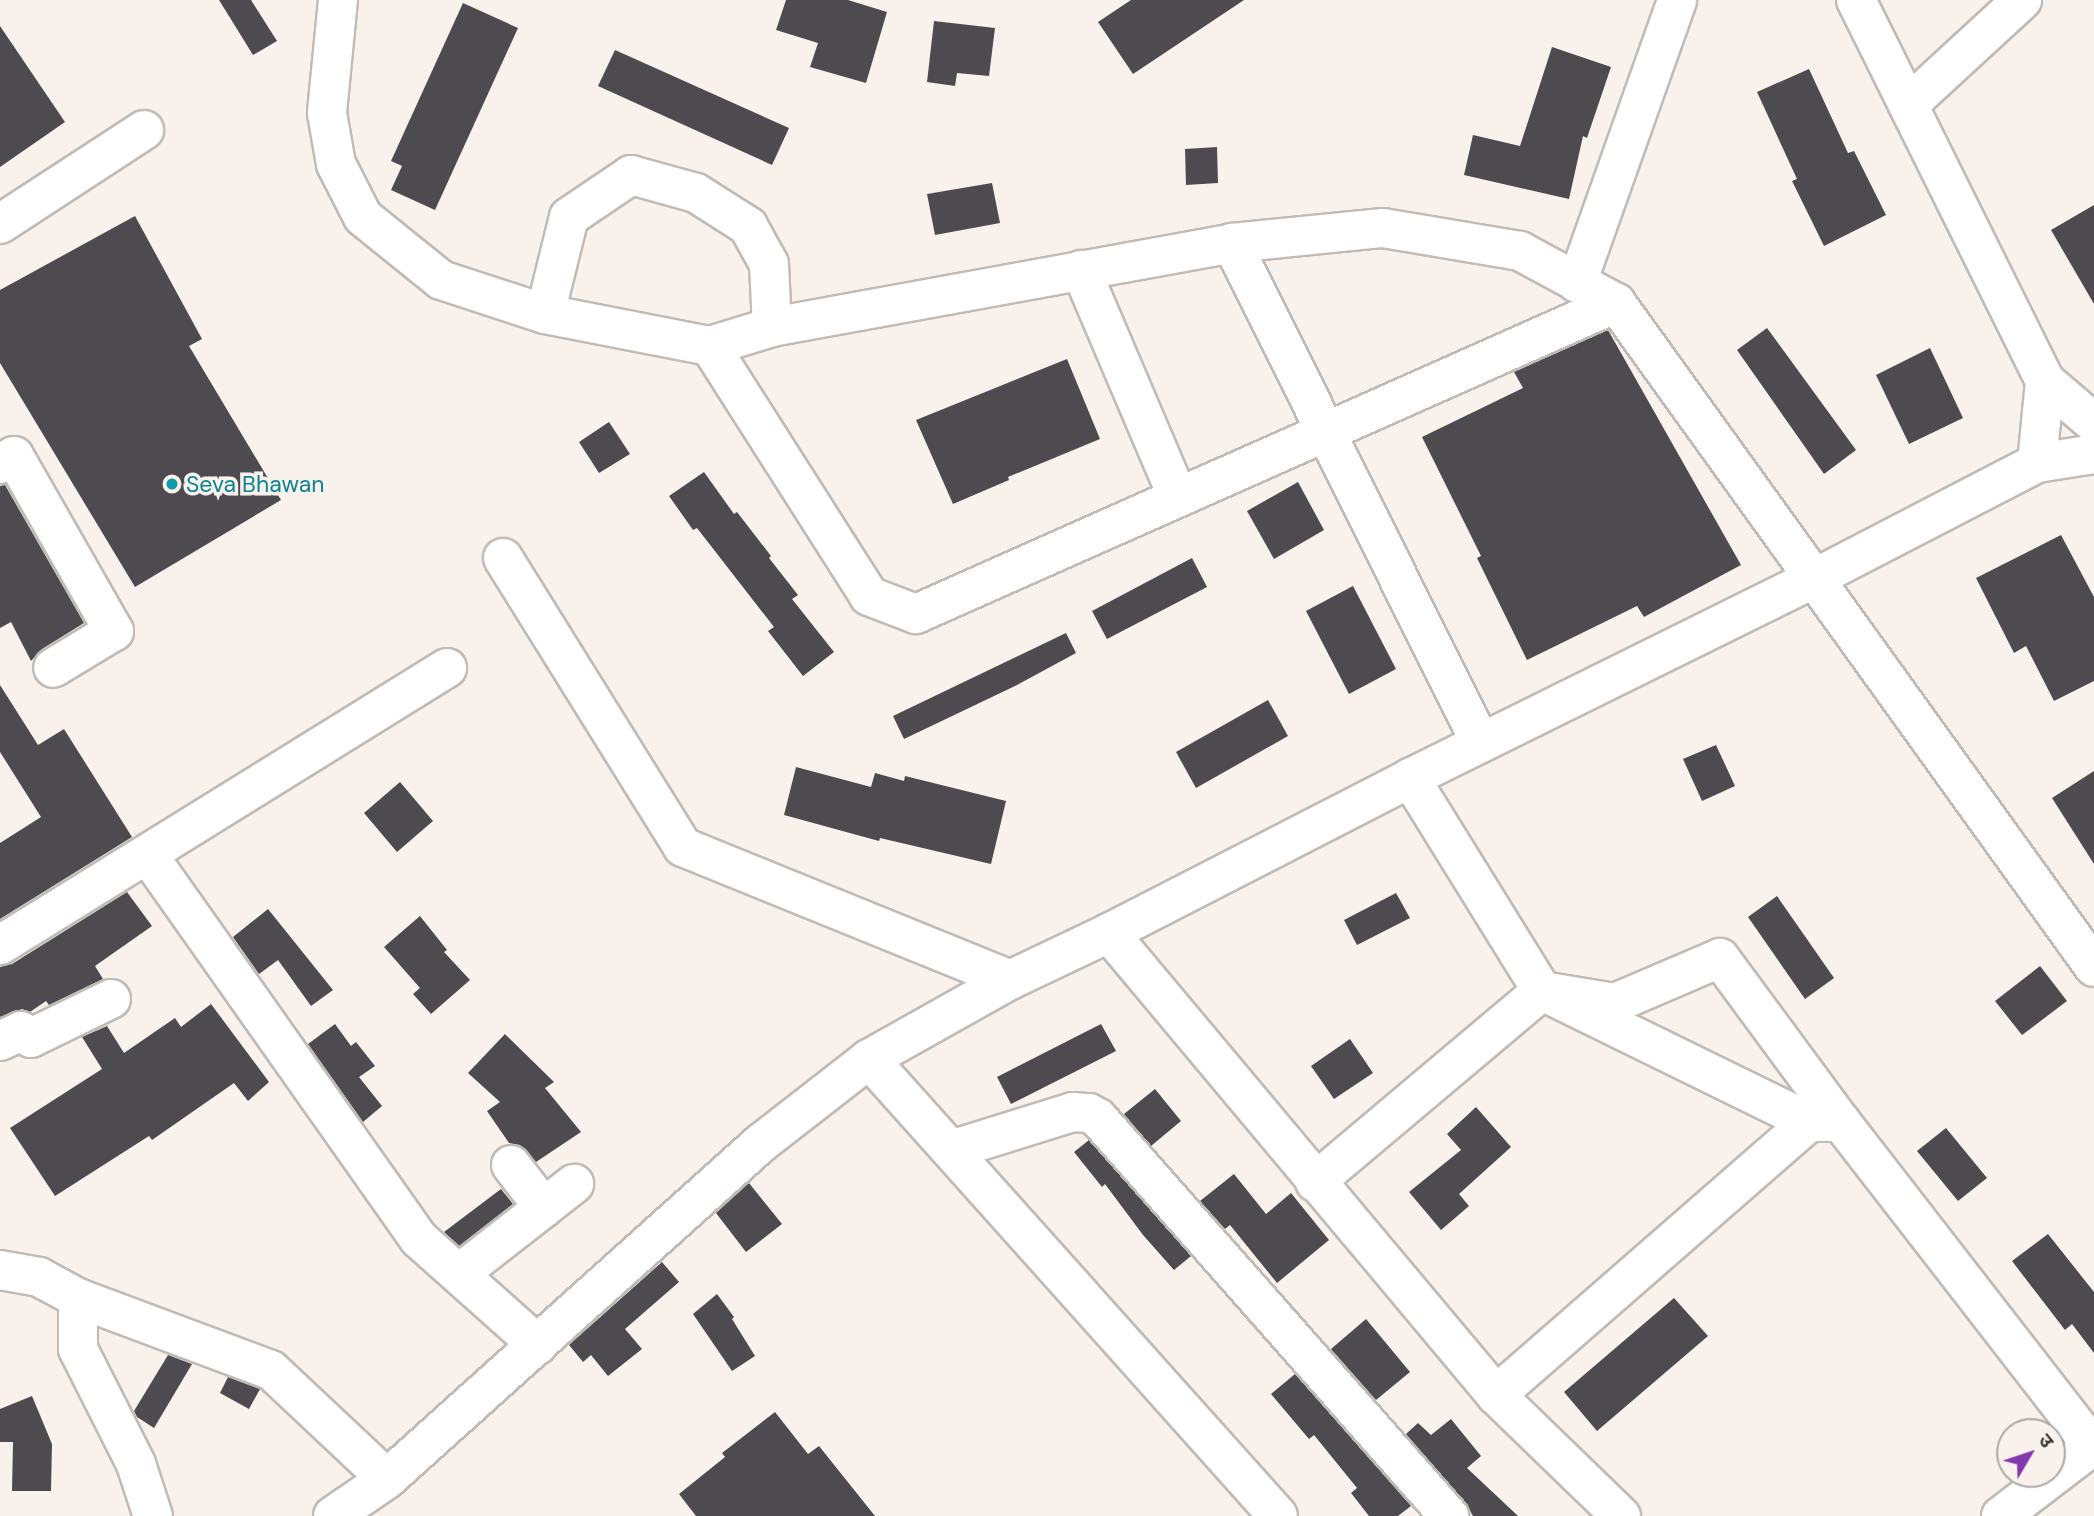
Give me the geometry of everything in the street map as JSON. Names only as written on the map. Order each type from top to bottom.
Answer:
[{"type":"street","points":[[338,0],[327,113],[335,164],[363,217],[441,280],[545,314],[710,346],[772,327],[1232,243],[1383,228],[1520,251],[1616,303],[2094,967]]},
{"type":"street","points":[[1577,283],[1677,0]]},
{"type":"street","points":[[1856,0],[2045,381],[2094,423]]},
{"type":"street","points":[[1908,105],[2022,0]]},
{"type":"street","points":[[0,224],[144,130]]},
{"type":"street","points":[[545,314],[569,218],[631,175],[696,193],[748,226],[769,264],[772,327]]},
{"type":"street","points":[[1232,243],[1480,742]]},
{"type":"street","points":[[1081,270],[1178,497]]},
{"type":"street","points":[[710,346],[869,596],[916,614],[1616,303]]},
{"type":"street","points":[[2037,463],[2045,381]]},
{"type":"street","points":[[333,1516],[387,1479],[761,1143],[869,1059],[1010,980],[1110,933],[1480,742],[1813,579],[2037,463],[2094,454]]},
{"type":"street","points":[[0,464],[14,456],[114,631],[53,668]]},
{"type":"street","points":[[503,558],[682,847],[1010,980]]},
{"type":"street","points":[[0,945],[447,668]]},
{"type":"street","points":[[1410,778],[1542,991],[1825,1122]]},
{"type":"street","points":[[148,855],[419,1238],[538,1345]]},
{"type":"street","points":[[1110,933],[1315,1182],[1496,1395],[1621,1516]]},
{"type":"street","points":[[1315,1182],[1542,991],[1615,1003],[1720,958],[1825,1122],[2093,1447],[2001,1516]]},
{"type":"street","points":[[0,1041],[21,1031],[31,1038],[111,999]]},
{"type":"street","points":[[869,1059],[1278,1516]]},
{"type":"street","points":[[951,1150],[1073,1112],[1089,1113],[1098,1118],[1449,1516]]},
{"type":"street","points":[[1496,1395],[1825,1122]]},
{"type":"street","points":[[511,1166],[544,1208]]},
{"type":"street","points":[[460,1273],[574,1184]]},
{"type":"street","points":[[0,1270],[39,1277],[78,1298],[271,1370],[387,1479]]},
{"type":"street","points":[[78,1298],[78,1349],[136,1464],[153,1516]]},
{"type":"building","points":[[219,0],[251,0],[277,41],[253,55]]},
{"type":"building","points":[[786,0],[848,0],[887,12],[866,83],[810,67],[818,43],[776,30]]},
{"type":"building","points":[[1131,0],[1244,0],[1133,74],[1098,22]]},
{"type":"building","points":[[463,3],[518,28],[435,210],[391,190],[402,166],[391,161]]},
{"type":"building","points":[[934,21],[995,28],[989,76],[957,73],[955,86],[927,82]]},
{"type":"building","points":[[0,26],[65,122],[0,167]]},
{"type":"building","points":[[1552,47],[1611,67],[1587,138],[1583,136],[1569,199],[1464,175],[1473,135],[1520,146]]},
{"type":"building","points":[[615,50],[789,128],[772,165],[598,86]]},
{"type":"building","points":[[1809,69],[1848,153],[1854,151],[1886,215],[1824,246],[1792,181],[1797,179],[1757,92]]},
{"type":"building","points":[[1217,147],[1218,183],[1186,185],[1185,149]]},
{"type":"building","points":[[992,183],[1000,223],[935,235],[927,194]]},
{"type":"building","points":[[2094,205],[2094,304],[2051,230]]},
{"type":"building","points":[[135,216],[202,339],[189,346],[281,500],[135,587],[0,363],[0,290]]},
{"type":"building","points":[[1767,328],[1856,450],[1824,474],[1737,350]]},
{"type":"building","points":[[1608,330],[1741,565],[1644,617],[1637,606],[1527,660],[1477,558],[1481,556],[1422,437],[1523,388],[1514,372]]},
{"type":"building","points":[[1930,348],[1963,418],[1909,444],[1876,375]]},
{"type":"building","points":[[1067,359],[1100,439],[1008,477],[1009,480],[953,504],[916,420]]},
{"type":"building","points":[[609,422],[630,454],[599,473],[579,442]]},
{"type":"building","points":[[704,472],[734,514],[737,512],[771,556],[769,558],[798,595],[792,599],[834,652],[803,676],[768,631],[774,627],[697,528],[693,530],[669,496]]},
{"type":"building","points":[[1298,482],[1324,530],[1274,559],[1247,511]]},
{"type":"building","points":[[5,485],[84,623],[42,649],[31,661],[11,622],[0,628],[0,486]]},
{"type":"building","points":[[2061,535],[2094,597],[2094,681],[2054,701],[2026,646],[2014,653],[1976,578]]},
{"type":"building","points":[[1192,558],[1207,587],[1107,639],[1092,611]]},
{"type":"building","points":[[1353,586],[1396,669],[1349,694],[1306,611]]},
{"type":"building","points":[[1066,633],[1076,653],[1015,686],[904,739],[893,716]]},
{"type":"building","points":[[0,685],[38,745],[64,729],[132,837],[0,919],[0,843],[41,817],[0,752]]},
{"type":"building","points":[[1268,700],[1288,736],[1196,788],[1176,752]]},
{"type":"building","points":[[1716,745],[1735,786],[1702,801],[1683,759]]},
{"type":"building","points":[[796,767],[871,787],[875,773],[904,781],[905,776],[1006,801],[991,864],[880,838],[879,841],[784,815]]},
{"type":"building","points":[[2094,771],[2094,864],[2052,798]]},
{"type":"building","points":[[400,782],[433,821],[397,852],[364,813]]},
{"type":"building","points":[[127,892],[152,926],[95,966],[103,979],[49,1005],[46,1001],[30,1012],[22,1009],[0,1017],[0,967],[12,964]]},
{"type":"building","points":[[1396,893],[1410,918],[1357,945],[1344,920]]},
{"type":"building","points":[[1777,896],[1834,978],[1805,999],[1748,917]]},
{"type":"building","points":[[268,909],[333,990],[311,1006],[278,960],[259,974],[233,937]]},
{"type":"building","points":[[420,916],[447,950],[444,952],[470,980],[431,1014],[413,994],[420,988],[384,947]]},
{"type":"building","points":[[2040,966],[2067,1001],[2022,1035],[1995,1001]]},
{"type":"building","points":[[211,1004],[269,1082],[248,1101],[234,1083],[152,1140],[149,1136],[55,1196],[10,1128],[102,1069],[82,1037],[107,1026],[124,1053],[175,1018],[181,1027]]},
{"type":"building","points":[[335,1024],[351,1046],[356,1042],[375,1066],[359,1077],[382,1106],[363,1122],[308,1044]]},
{"type":"building","points":[[1101,1024],[1116,1051],[1011,1104],[997,1077]]},
{"type":"building","points":[[505,1034],[554,1082],[545,1088],[581,1132],[536,1162],[520,1145],[509,1143],[487,1111],[500,1102],[468,1073]]},
{"type":"building","points":[[1350,1039],[1373,1073],[1334,1099],[1311,1066]]},
{"type":"building","points":[[1155,1089],[1181,1121],[1151,1146],[1124,1114]]},
{"type":"building","points":[[1476,1107],[1511,1147],[1459,1194],[1469,1206],[1441,1230],[1409,1192],[1461,1150],[1447,1134]]},
{"type":"building","points":[[1946,1128],[1987,1178],[1958,1201],[1917,1151]]},
{"type":"building","points":[[1089,1140],[1191,1256],[1174,1270],[1143,1235],[1105,1184],[1102,1187],[1074,1152]]},
{"type":"building","points":[[1234,1174],[1266,1214],[1291,1193],[1329,1240],[1277,1283],[1230,1225],[1225,1229],[1200,1201]]},
{"type":"building","points":[[749,1183],[782,1224],[746,1252],[716,1213]]},
{"type":"building","points":[[501,1189],[513,1204],[459,1246],[444,1232]]},
{"type":"building","points":[[2048,1234],[2094,1292],[2094,1353],[2072,1324],[2065,1330],[2012,1261]]},
{"type":"building","points":[[662,1262],[679,1282],[625,1329],[642,1349],[608,1376],[591,1355],[583,1362],[569,1345]]},
{"type":"building","points":[[717,1294],[734,1317],[732,1319],[755,1356],[732,1371],[693,1314]]},
{"type":"building","points":[[1674,1298],[1708,1336],[1597,1431],[1564,1392]]},
{"type":"building","points":[[1366,1319],[1410,1372],[1376,1400],[1331,1349]]},
{"type":"building","points":[[168,1355],[192,1364],[154,1428],[137,1417],[134,1411]]},
{"type":"building","points":[[1295,1374],[1411,1506],[1398,1516],[1369,1516],[1351,1493],[1357,1488],[1314,1435],[1309,1439],[1271,1394]]},
{"type":"building","points":[[228,1377],[260,1389],[249,1409],[220,1393]]},
{"type":"building","points":[[32,1396],[52,1444],[51,1491],[12,1491],[13,1442],[0,1442],[0,1409]]},
{"type":"building","points":[[775,1412],[808,1454],[819,1446],[875,1516],[696,1516],[679,1494],[725,1457],[722,1453]]},
{"type":"building","points":[[1451,1419],[1481,1456],[1467,1468],[1518,1516],[1473,1516],[1465,1502],[1406,1434],[1418,1423],[1431,1435]]},
{"type":"place","name":"Seva Bhawan","points":[[172,484]]}]
